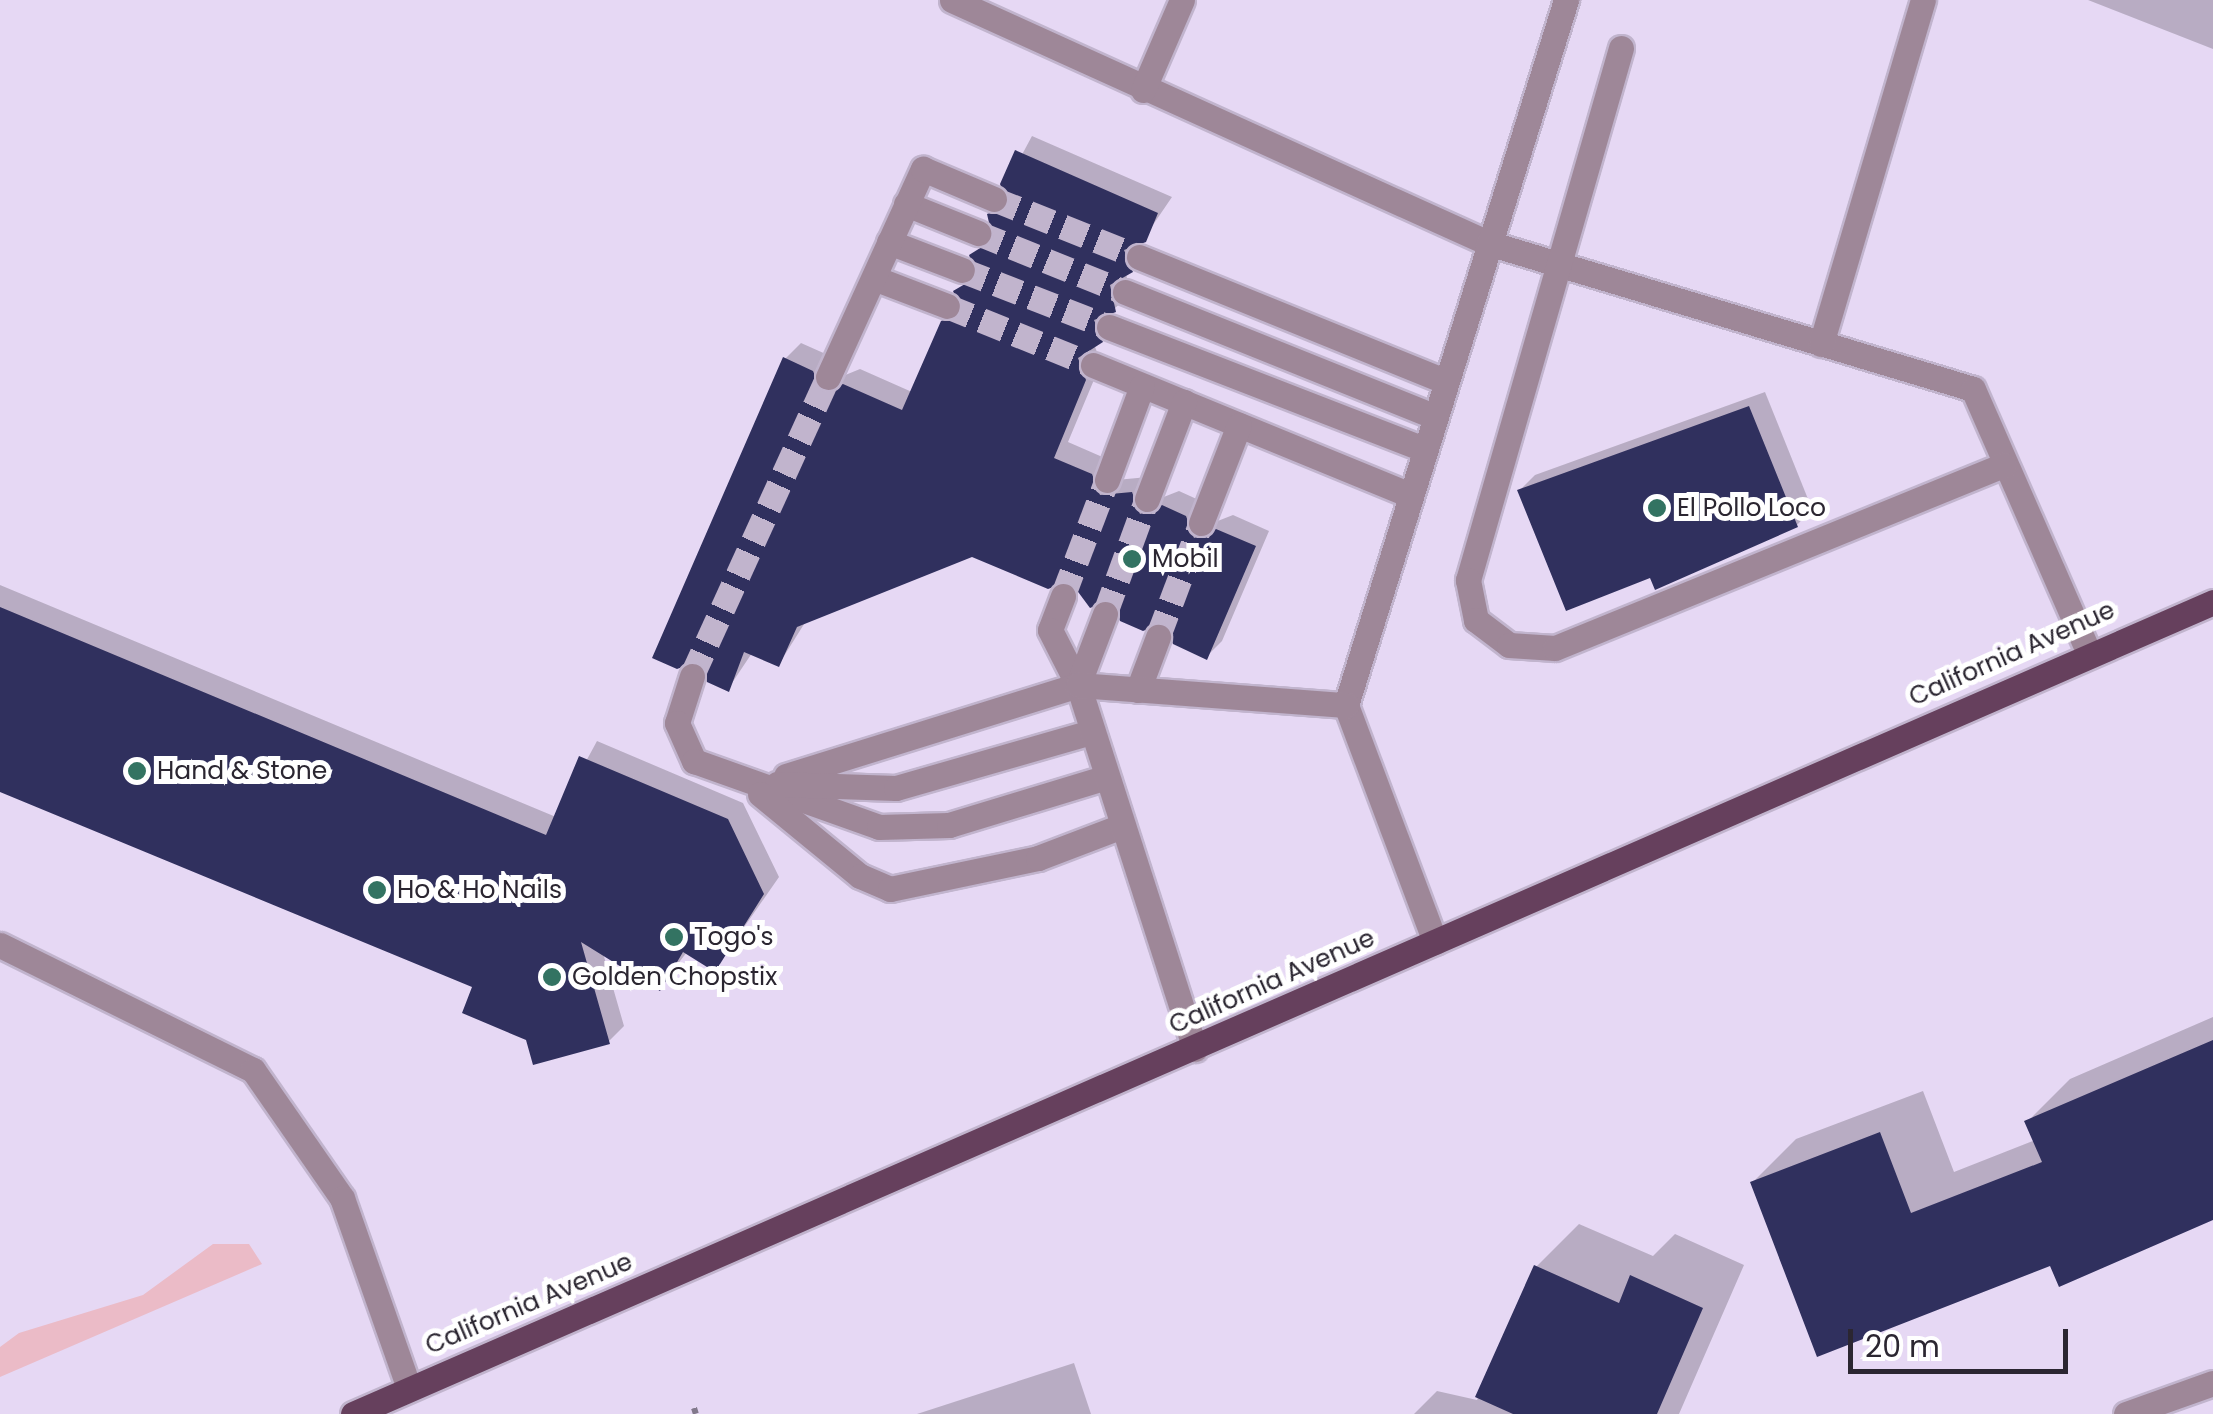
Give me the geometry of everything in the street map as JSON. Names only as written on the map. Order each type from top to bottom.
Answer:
[{"type":"main road","name":"California Avenue","points":[[353,1414],[1195,1048],[2089,652],[2213,602]]},
{"type":"street","points":[[952,0],[1143,90],[1488,243],[1974,389],[2089,652]]},
{"type":"street","points":[[1143,90],[1182,0]]},
{"type":"street","points":[[1435,942],[1346,705],[1433,416],[1566,0]]},
{"type":"street","points":[[1821,344],[1923,0]]},
{"type":"street","points":[[1620,48],[1552,264],[1468,580],[1476,620],[1509,645],[1554,648],[2004,465]]},
{"type":"street","points":[[828,377],[923,170],[994,198]]},
{"type":"street","points":[[906,204],[978,233]]},
{"type":"street","points":[[889,242],[962,270]]},
{"type":"street","points":[[1139,257],[1445,381]]},
{"type":"street","points":[[874,278],[947,306]]},
{"type":"street","points":[[1125,292],[1433,416]]},
{"type":"street","points":[[1109,328],[1424,449]]},
{"type":"street","points":[[1092,365],[1410,495]]},
{"type":"street","points":[[1106,480],[1137,384]]},
{"type":"street","points":[[1147,498],[1184,402]]},
{"type":"street","points":[[1201,522],[1240,425]]},
{"type":"street","points":[[1063,596],[1050,630],[1078,685],[1118,827],[1195,1048]]},
{"type":"street","points":[[1078,685],[1105,614]]},
{"type":"street","points":[[1138,690],[1158,637]]},
{"type":"street","points":[[692,676],[677,723],[694,760],[747,784],[896,826],[950,825],[1104,778]]},
{"type":"street","points":[[747,784],[895,748],[1078,685],[1346,705]]},
{"type":"street","points":[[747,784],[896,788],[1091,732]]},
{"type":"street","points":[[747,784],[860,876],[890,889],[1038,858],[1118,827]]},
{"type":"street","points":[[0,945],[253,1070],[342,1198],[409,1388]]},
{"type":"street","points":[[2126,1414],[2213,1383]]},
{"type":"shaded area","points":[[213,1244],[249,1244],[262,1264],[0,1377],[0,1347],[19,1333],[143,1295]]},
{"type":"building","points":[[1015,150],[1158,213],[1146,242],[1124,250],[1133,272],[1110,285],[1116,312],[1094,320],[1103,342],[1078,358],[1086,380],[1054,458],[1092,474],[1100,495],[1132,492],[1140,514],[1162,505],[1186,516],[1194,538],[1216,529],[1256,546],[1207,660],[1173,644],[1165,622],[1143,631],[1120,621],[1112,599],[1090,608],[1070,581],[1048,589],[972,557],[797,627],[779,667],[744,652],[729,692],[707,682],[698,661],[677,669],[652,658],[783,357],[813,371],[822,392],[843,384],[902,410],[941,321],[962,313],[953,291],[977,277],[969,255],[993,240],[987,214],[1008,206],[1000,184]]},
{"type":"building","name":"El Pollo Loco","points":[[1749,406],[1798,527],[1655,590],[1650,578],[1566,611],[1517,490]]},
{"type":"building","points":[[0,607],[546,835],[579,756],[728,819],[764,894],[715,972],[683,952],[660,991],[581,942],[610,1044],[533,1065],[526,1040],[462,1013],[472,987],[0,792]]},
{"type":"building","points":[[2213,1040],[2213,1220],[2059,1287],[2050,1266],[1817,1357],[1750,1182],[1880,1132],[1911,1213],[2042,1162],[2024,1121]]},
{"type":"building","points":[[1534,1265],[1619,1303],[1630,1275],[1703,1308],[1657,1414],[1513,1414],[1475,1397]]},
{"type":"tunnel","points":[[994,199],[1139,257]]},
{"type":"tunnel","points":[[978,233],[1125,292]]},
{"type":"tunnel","points":[[962,270],[1109,327]]},
{"type":"tunnel","points":[[947,306],[1093,365]]},
{"type":"tunnel","points":[[692,676],[828,377]]},
{"type":"tunnel","points":[[1063,596],[1107,480]]},
{"type":"tunnel","points":[[1105,614],[1147,499]]},
{"type":"tunnel","points":[[1158,637],[1201,523]]},
{"type":"place","name":"El Pollo Loco","points":[[1657,508]]},
{"type":"place","name":"Mobil","points":[[1132,559]]},
{"type":"place","name":"Hand & Stone","points":[[137,771]]},
{"type":"place","name":"Ho & Ho Nails","points":[[377,890]]},
{"type":"place","name":"Togo's","points":[[674,937]]},
{"type":"place","name":"Golden Chopstix","points":[[552,977]]}]
